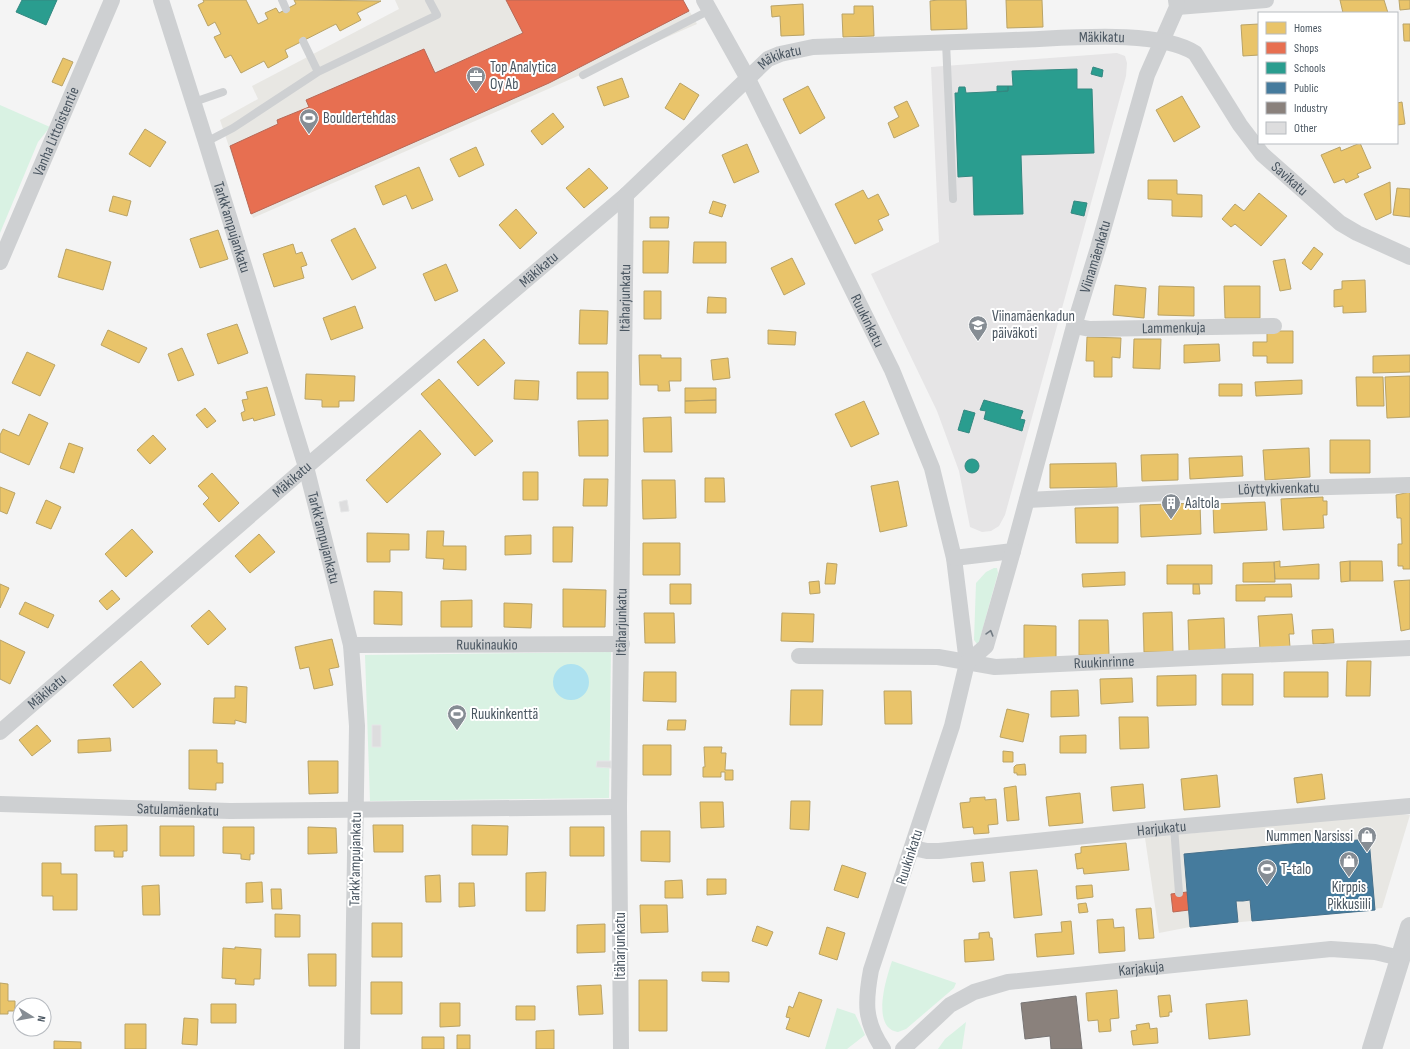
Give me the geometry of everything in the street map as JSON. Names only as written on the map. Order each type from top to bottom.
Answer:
[{"type":"street","name":"Vanha Littoistentie","points":[[0,262],[112,0]]},
{"type":"street","name":"Tarkk'ampujankatu","points":[[161,0],[194,102],[306,467],[351,645],[356,726],[352,1049]]},
{"type":"street","points":[[1176,3],[1266,0]]},
{"type":"street","name":"Viinamäenkatu","points":[[1013,551],[1074,326],[1098,248],[1147,75],[1163,41],[1176,3]]},
{"type":"street","name":"Ruukinkatu","points":[[707,5],[747,77],[892,370],[932,468],[954,558],[967,663],[952,726],[913,848],[871,970],[866,1004],[870,1023],[883,1049]]},
{"type":"street","name":"Mäkikatu","points":[[0,732],[306,467],[626,195],[718,108],[747,77],[768,59],[780,54],[813,47],[1109,37],[1163,41]]},
{"type":"street","name":"Savikatu","points":[[1163,41],[1185,47],[1195,53],[1240,125],[1262,154],[1309,197],[1340,223],[1364,236],[1410,257]]},
{"type":"street","name":"Itäharjunkatu","points":[[621,1049],[619,807],[626,195]]},
{"type":"street","name":"Lammenkuja","points":[[1074,326],[1090,329],[1274,326]]},
{"type":"street","name":"Löyttykivenkatu","points":[[1027,500],[1249,489],[1410,485]]},
{"type":"street","points":[[954,558],[1013,551],[986,646],[967,663]]},
{"type":"street","name":"Ruukinaukio","points":[[351,645],[622,644]]},
{"type":"street","name":"Ruukinrinne","points":[[799,656],[938,657],[995,667],[1410,648]]},
{"type":"street","name":"Satulamäenkatu","points":[[0,804],[230,810],[355,808]]},
{"type":"street","name":"Harjukatu","points":[[913,848],[927,851],[939,851],[1174,827],[1410,806]]},
{"type":"street","points":[[355,808],[619,807]]},
{"type":"street","points":[[1372,1049],[1410,927]]},
{"type":"street","name":"Karjakuja","points":[[903,1049],[950,1005],[974,992],[1008,982],[1331,949],[1375,952],[1400,958]]},
{"type":"lane","points":[[282,0],[286,9]]},
{"type":"lane","points":[[206,142],[233,128],[318,72],[437,15],[429,0]]},
{"type":"lane","points":[[583,75],[707,5]]},
{"type":"lane","points":[[303,41],[318,72]]},
{"type":"lane","points":[[946,42],[953,198]]},
{"type":"lane","points":[[194,102],[223,92]]},
{"type":"lane","points":[[1174,827],[1179,893]]},
{"type":"shaded area","points":[[395,0],[683,0],[697,24],[253,218],[220,120],[258,99],[252,86],[399,9]]},
{"type":"shaded area","name":"Viinamäenkadun päiväkoti","points":[[1117,53],[1125,56],[1127,63],[1126,76],[1005,515],[999,526],[991,531],[982,532],[970,527],[959,471],[937,411],[871,274],[939,242],[931,67]]},
{"type":"shaded area","points":[[1395,813],[1410,815],[1382,908],[1190,927],[1159,933],[1145,838]]},
{"type":"green space","points":[[0,105],[50,127],[38,142],[0,233]]},
{"type":"green space","points":[[997,568],[998,573],[979,642],[977,644],[974,640],[976,583],[986,572]]},
{"type":"green space","points":[[611,652],[609,798],[370,801],[365,655]]},
{"type":"green space","points":[[892,961],[956,983],[954,988],[906,1029],[898,1032],[889,1028],[882,1012],[884,989]]},
{"type":"green space","points":[[837,1008],[855,1014],[865,1035],[847,1049],[825,1049]]},
{"type":"green space","points":[[966,1022],[962,1049],[938,1049],[945,1039]]},
{"type":"water","points":[[575,664],[584,669],[588,675],[588,689],[584,695],[575,700],[567,700],[558,695],[554,689],[553,678],[558,669],[564,665]]},
{"type":"building: Homes","points":[[203,0],[246,0],[258,24],[268,19],[265,13],[276,8],[279,13],[296,4],[294,0],[381,1],[357,13],[361,20],[340,31],[336,24],[285,50],[288,57],[268,68],[264,61],[241,73],[231,55],[225,58],[214,37],[221,34],[215,22],[208,26],[198,5],[204,2]]},
{"type":"building: Homes","points":[[966,0],[967,29],[931,30],[930,1]]},
{"type":"building: Homes","points":[[1006,0],[1042,0],[1043,27],[1007,28]]},
{"type":"building: Homes","points":[[1340,0],[1384,0],[1388,12],[1343,12]]},
{"type":"building: Homes","points":[[1399,0],[1410,0],[1410,9],[1400,10]]},
{"type":"building: Homes","points":[[803,4],[804,35],[781,36],[780,16],[772,17],[771,6]]},
{"type":"building: Homes","points":[[854,6],[873,6],[874,36],[843,37],[842,14],[854,14]]},
{"type":"building: Homes","points":[[1258,24],[1258,55],[1243,56],[1241,25]]},
{"type":"building: Homes","points":[[1403,24],[1410,24],[1410,41],[1404,41]]},
{"type":"building: Homes","points":[[63,58],[73,62],[62,86],[52,82]]},
{"type":"building: Homes","points":[[622,78],[629,97],[604,106],[597,87]]},
{"type":"building: Homes","points":[[680,83],[699,95],[684,120],[665,108]]},
{"type":"building: Homes","points":[[808,86],[825,118],[800,134],[783,99]]},
{"type":"building: Homes","points":[[1182,96],[1200,127],[1174,142],[1156,110]]},
{"type":"building: Homes","points":[[907,101],[919,126],[894,138],[888,123],[899,117],[894,107]]},
{"type":"building: Homes","points":[[1402,102],[1405,124],[1398,125],[1398,103]]},
{"type":"building: Homes","points":[[553,113],[564,127],[542,145],[531,131]]},
{"type":"building: Homes","points":[[145,129],[166,142],[150,167],[129,154]]},
{"type":"building: Homes","points":[[747,144],[759,172],[734,183],[722,155]]},
{"type":"building: Homes","points":[[1360,144],[1371,168],[1357,174],[1359,177],[1346,183],[1344,179],[1334,183],[1321,155],[1340,147],[1341,151]]},
{"type":"building: Homes","points":[[476,147],[484,165],[459,177],[450,159]]},
{"type":"building: Homes","points":[[419,167],[433,200],[412,209],[406,195],[383,205],[375,186]]},
{"type":"building: Homes","points":[[589,168],[608,188],[584,208],[566,188]]},
{"type":"building: Homes","points":[[1148,180],[1177,180],[1177,194],[1202,195],[1202,217],[1172,216],[1172,200],[1148,199]]},
{"type":"building: Homes","points":[[1390,182],[1391,213],[1376,220],[1364,194]]},
{"type":"building: Homes","points":[[1397,188],[1410,189],[1410,217],[1393,215]]},
{"type":"building: Homes","points":[[863,190],[868,199],[878,194],[889,215],[878,220],[883,230],[855,244],[835,204]]},
{"type":"building: Homes","points":[[1259,193],[1287,216],[1261,246],[1235,224],[1231,227],[1222,219],[1235,204],[1244,211]]},
{"type":"building: Homes","points":[[113,196],[131,201],[127,216],[109,211]]},
{"type":"building: Homes","points":[[713,201],[726,205],[722,217],[709,213]]},
{"type":"building: Homes","points":[[516,209],[537,233],[520,249],[499,225]]},
{"type":"building: Homes","points":[[650,217],[669,217],[668,228],[650,228]]},
{"type":"building: Homes","points":[[355,228],[376,268],[352,280],[331,240]]},
{"type":"building: Homes","points":[[218,230],[228,259],[200,268],[190,239]]},
{"type":"building: Homes","points":[[643,241],[669,241],[668,273],[643,273]]},
{"type":"building: Homes","points":[[694,242],[726,242],[726,263],[693,263]]},
{"type":"building: Homes","points":[[293,244],[296,254],[302,252],[307,265],[301,267],[304,278],[274,287],[263,254]]},
{"type":"building: Homes","points":[[1314,247],[1323,254],[1311,270],[1302,263]]},
{"type":"building: Homes","points":[[66,249],[111,262],[103,290],[58,277]]},
{"type":"building: Homes","points":[[792,258],[805,284],[784,295],[771,268]]},
{"type":"building: Homes","points":[[1285,259],[1291,289],[1280,291],[1273,261]]},
{"type":"building: Homes","points":[[446,264],[458,291],[435,301],[423,274]]},
{"type":"building: Homes","points":[[1365,280],[1366,312],[1343,313],[1343,306],[1334,307],[1334,290],[1342,289],[1342,281]]},
{"type":"building: Homes","points":[[1115,285],[1146,288],[1144,318],[1113,315]]},
{"type":"building: Homes","points":[[1159,286],[1194,287],[1194,316],[1158,315]]},
{"type":"building: Homes","points":[[1224,286],[1260,286],[1260,318],[1225,318]]},
{"type":"building: Homes","points":[[644,291],[661,291],[661,319],[644,319]]},
{"type":"building: Homes","points":[[708,297],[726,298],[726,313],[707,313]]},
{"type":"building: Homes","points":[[355,306],[363,328],[331,340],[323,318]]},
{"type":"building: Homes","points":[[580,310],[608,311],[607,344],[579,344]]},
{"type":"building: Homes","points":[[237,324],[248,353],[218,364],[207,334]]},
{"type":"building: Homes","points":[[108,330],[147,348],[139,363],[101,345]]},
{"type":"building: Homes","points":[[768,330],[796,332],[795,345],[768,344]]},
{"type":"building: Homes","points":[[1267,331],[1293,331],[1293,363],[1267,363],[1267,356],[1253,356],[1253,342],[1267,342]]},
{"type":"building: Homes","points":[[1087,337],[1121,338],[1120,358],[1112,357],[1112,377],[1094,377],[1094,361],[1086,361]]},
{"type":"building: Homes","points":[[484,339],[505,363],[478,386],[457,362]]},
{"type":"building: Homes","points":[[1134,339],[1161,339],[1160,369],[1133,368]]},
{"type":"building: Homes","points":[[1219,344],[1220,361],[1184,363],[1184,345]]},
{"type":"building: Homes","points":[[182,348],[194,375],[178,381],[168,354]]},
{"type":"building: Homes","points":[[27,352],[55,365],[40,396],[12,383]]},
{"type":"building: Homes","points":[[639,355],[661,355],[661,358],[681,358],[681,381],[669,381],[670,391],[658,391],[658,385],[640,385]]},
{"type":"building: Homes","points":[[1410,355],[1410,372],[1373,373],[1373,356]]},
{"type":"building: Homes","points":[[728,358],[730,378],[713,380],[711,360]]},
{"type":"building: Homes","points":[[577,372],[608,372],[608,399],[577,399]]},
{"type":"building: Homes","points":[[306,374],[355,376],[354,401],[339,401],[339,407],[322,407],[322,400],[305,399]]},
{"type":"building: Homes","points":[[1410,376],[1410,417],[1387,418],[1385,377]]},
{"type":"building: Homes","points":[[1356,377],[1383,377],[1384,406],[1357,406]]},
{"type":"building: Homes","points":[[439,379],[493,441],[475,456],[421,394]]},
{"type":"building: Homes","points":[[515,380],[539,381],[538,400],[514,399]]},
{"type":"building: Homes","points":[[1302,380],[1302,394],[1256,396],[1255,382]]},
{"type":"building: Homes","points":[[1219,384],[1242,384],[1242,396],[1219,396]]},
{"type":"building: Homes","points":[[267,387],[275,415],[254,421],[253,418],[243,421],[241,413],[245,411],[242,400],[248,399],[246,392]]},
{"type":"building: Homes","points":[[685,388],[716,388],[716,400],[685,401]]},
{"type":"building: Homes","points":[[716,400],[716,413],[685,413],[685,401]]},
{"type":"building: Homes","points":[[864,401],[879,434],[851,447],[835,414]]},
{"type":"building: Homes","points":[[205,408],[216,421],[207,428],[196,415]]},
{"type":"building: Homes","points":[[29,414],[48,423],[29,465],[0,452],[0,435],[3,429],[19,436]]},
{"type":"building: Homes","points":[[671,417],[672,452],[644,452],[643,418]]},
{"type":"building: Homes","points":[[608,420],[608,456],[579,456],[578,421]]},
{"type":"building: Homes","points":[[420,430],[441,454],[387,503],[366,480]]},
{"type":"building: Homes","points":[[153,435],[166,449],[150,464],[137,450]]},
{"type":"building: Homes","points":[[1330,440],[1370,440],[1370,473],[1330,473]]},
{"type":"building: Homes","points":[[69,443],[83,448],[74,473],[60,468]]},
{"type":"building: Homes","points":[[1309,448],[1310,477],[1265,480],[1263,450]]},
{"type":"building: Homes","points":[[1178,454],[1178,480],[1142,481],[1141,455]]},
{"type":"building: Homes","points":[[1242,456],[1243,476],[1190,479],[1189,458]]},
{"type":"building: Homes","points":[[1116,463],[1117,487],[1050,488],[1050,464]]},
{"type":"building: Homes","points":[[523,472],[538,472],[538,500],[523,500]]},
{"type":"building: Homes","points":[[212,473],[239,503],[219,522],[203,504],[209,498],[198,486]]},
{"type":"building: Homes","points":[[705,478],[724,478],[725,502],[705,502]]},
{"type":"building: Homes","points":[[584,479],[608,479],[607,506],[583,506]]},
{"type":"building: Homes","points":[[642,480],[675,480],[676,518],[643,519]]},
{"type":"building: Homes","points":[[898,481],[907,526],[880,532],[871,486]]},
{"type":"building: Homes","points":[[0,487],[15,493],[7,514],[0,511]]},
{"type":"building: Homes","points":[[1410,492],[1410,569],[1403,569],[1403,566],[1398,566],[1398,544],[1402,544],[1401,518],[1397,518],[1396,495]]},
{"type":"building: Homes","points":[[1323,497],[1323,501],[1327,501],[1327,515],[1323,515],[1324,528],[1283,530],[1281,499]]},
{"type":"building: Homes","points":[[46,500],[61,507],[51,529],[36,523]]},
{"type":"building: Homes","points":[[1265,502],[1267,530],[1214,533],[1213,504]]},
{"type":"building: Homes","name":"Aaltola","points":[[1200,503],[1201,534],[1141,537],[1140,505]]},
{"type":"building: Homes","points":[[1118,507],[1118,543],[1076,543],[1075,508]]},
{"type":"building: Homes","points":[[553,527],[573,527],[572,562],[553,562]]},
{"type":"building: Homes","points":[[132,529],[153,552],[126,577],[105,554]]},
{"type":"building: Homes","points":[[427,531],[444,531],[443,546],[466,546],[466,570],[443,569],[444,559],[426,558]]},
{"type":"building: Homes","points":[[367,533],[409,534],[409,550],[390,550],[390,562],[367,562]]},
{"type":"building: Homes","points":[[259,534],[275,552],[250,573],[235,556]]},
{"type":"building: Homes","points":[[531,535],[531,554],[505,555],[505,536]]},
{"type":"building: Homes","points":[[643,543],[680,543],[680,575],[643,575]]},
{"type":"building: Homes","points":[[1280,561],[1280,567],[1319,564],[1319,579],[1275,579],[1274,562]]},
{"type":"building: Homes","points":[[1350,561],[1350,581],[1341,582],[1340,562]]},
{"type":"building: Homes","points":[[1350,561],[1382,561],[1383,581],[1350,581]]},
{"type":"building: Homes","points":[[1274,562],[1275,582],[1243,582],[1243,563]]},
{"type":"building: Homes","points":[[827,563],[837,564],[835,584],[825,584]]},
{"type":"building: Homes","points":[[1167,565],[1212,565],[1212,584],[1167,584]]},
{"type":"building: Homes","points":[[1125,572],[1125,585],[1083,587],[1082,574]]},
{"type":"building: Homes","points":[[1410,580],[1410,629],[1401,631],[1394,581]]},
{"type":"building: Homes","points":[[819,581],[820,593],[810,594],[809,582]]},
{"type":"building: Homes","points":[[0,584],[9,588],[0,608]]},
{"type":"building: Homes","points":[[670,584],[691,584],[691,604],[670,604]]},
{"type":"building: Homes","points":[[1193,584],[1199,584],[1200,594],[1193,594]]},
{"type":"building: Homes","points":[[1291,584],[1292,597],[1265,597],[1265,601],[1236,601],[1236,585]]},
{"type":"building: Homes","points":[[563,589],[606,590],[605,627],[563,627]]},
{"type":"building: Homes","points":[[112,590],[120,599],[107,610],[99,601]]},
{"type":"building: Homes","points":[[374,591],[402,592],[402,625],[374,624]]},
{"type":"building: Homes","points":[[472,600],[472,627],[441,627],[441,601]]},
{"type":"building: Homes","points":[[25,602],[54,615],[48,628],[19,614]]},
{"type":"building: Homes","points":[[504,603],[532,604],[531,628],[504,627]]},
{"type":"building: Homes","points":[[209,610],[226,629],[208,645],[191,626]]},
{"type":"building: Homes","points":[[1172,612],[1173,652],[1144,652],[1143,613]]},
{"type":"building: Homes","points":[[644,613],[674,613],[675,643],[645,643]]},
{"type":"building: Homes","points":[[782,613],[814,614],[813,642],[781,641]]},
{"type":"building: Homes","points":[[1292,614],[1294,634],[1289,634],[1290,647],[1260,649],[1258,616]]},
{"type":"building: Homes","points":[[1224,618],[1225,649],[1189,651],[1188,620]]},
{"type":"building: Homes","points":[[1079,620],[1108,620],[1109,655],[1079,655]]},
{"type":"building: Homes","points":[[1024,625],[1056,626],[1056,659],[1024,658]]},
{"type":"building: Homes","points":[[1333,629],[1334,643],[1313,644],[1312,630]]},
{"type":"building: Homes","points":[[332,639],[339,667],[329,669],[333,685],[314,689],[309,667],[300,669],[295,647]]},
{"type":"building: Homes","points":[[0,640],[25,652],[10,684],[0,679]]},
{"type":"building: Homes","points":[[141,661],[161,684],[133,708],[113,685]]},
{"type":"building: Homes","points":[[1347,661],[1371,661],[1370,696],[1346,696]]},
{"type":"building: Homes","points":[[644,672],[676,672],[676,702],[643,701]]},
{"type":"building: Homes","points":[[1284,672],[1328,672],[1328,697],[1284,697]]},
{"type":"building: Homes","points":[[1222,674],[1253,674],[1253,705],[1222,705]]},
{"type":"building: Homes","points":[[1196,675],[1196,705],[1157,706],[1157,676]]},
{"type":"building: Homes","points":[[1132,678],[1133,702],[1101,704],[1100,679]]},
{"type":"building: Homes","points":[[235,686],[247,687],[246,723],[235,720],[235,724],[213,723],[214,698],[235,698]]},
{"type":"building: Homes","points":[[791,690],[823,690],[822,725],[790,725]]},
{"type":"building: Homes","points":[[1078,690],[1079,716],[1051,717],[1051,691]]},
{"type":"building: Homes","points":[[884,691],[911,691],[912,724],[885,724]]},
{"type":"building: Homes","points":[[1007,709],[1029,714],[1023,742],[1000,737]]},
{"type":"building: Homes","points":[[1119,717],[1148,717],[1149,748],[1120,749]]},
{"type":"building: Homes","points":[[668,720],[686,720],[685,730],[667,730]]},
{"type":"building: Homes","points":[[37,725],[51,741],[32,756],[19,740]]},
{"type":"building: Homes","points":[[1086,735],[1086,753],[1060,753],[1060,736]]},
{"type":"building: Homes","points":[[110,738],[111,751],[78,753],[78,740]]},
{"type":"building: Homes","points":[[643,745],[671,745],[671,775],[643,775]]},
{"type":"building: Homes","points":[[704,747],[722,747],[721,753],[726,753],[725,770],[733,770],[733,780],[725,780],[725,772],[721,772],[721,777],[703,777],[703,767],[705,767]]},
{"type":"building: Homes","points":[[189,750],[217,750],[217,763],[223,763],[223,783],[216,783],[216,790],[189,789]]},
{"type":"building: Homes","points":[[1003,751],[1013,752],[1013,762],[1003,762]]},
{"type":"building: Homes","points":[[308,761],[338,761],[338,793],[309,794]]},
{"type":"building: Homes","points":[[1025,764],[1026,775],[1017,775],[1017,773],[1014,773],[1014,767],[1016,765]]},
{"type":"building: Homes","points":[[1322,774],[1325,799],[1297,803],[1294,778]]},
{"type":"building: Homes","points":[[1217,775],[1220,807],[1184,810],[1181,779]]},
{"type":"building: Homes","points":[[1143,784],[1145,808],[1113,811],[1111,787]]},
{"type":"building: Homes","points":[[1016,786],[1019,820],[1007,821],[1004,788]]},
{"type":"building: Homes","points":[[1080,793],[1083,823],[1049,826],[1046,797]]},
{"type":"building: Homes","points":[[985,797],[985,800],[996,799],[998,824],[988,825],[989,833],[974,834],[973,827],[963,828],[960,803],[970,802],[970,798]]},
{"type":"building: Homes","points":[[791,801],[810,801],[809,830],[790,829]]},
{"type":"building: Homes","points":[[700,802],[723,802],[724,827],[701,828]]},
{"type":"building: Homes","points":[[127,825],[127,851],[123,851],[123,857],[114,857],[114,851],[95,851],[95,826]]},
{"type":"building: Homes","points":[[373,825],[403,825],[403,852],[374,852]]},
{"type":"building: Homes","points":[[472,825],[508,826],[507,855],[472,855]]},
{"type":"building: Homes","points":[[160,826],[194,826],[194,856],[160,856]]},
{"type":"building: Homes","points":[[223,827],[254,827],[254,854],[250,854],[250,860],[241,859],[241,854],[223,853]]},
{"type":"building: Homes","points":[[308,827],[336,828],[337,853],[308,854]]},
{"type":"building: Homes","points":[[570,827],[604,827],[604,856],[570,856]]},
{"type":"building: Homes","points":[[641,831],[670,831],[670,862],[641,861]]},
{"type":"building: Homes","points":[[1126,843],[1129,870],[1084,874],[1083,868],[1077,869],[1075,854],[1081,853],[1081,847]]},
{"type":"building: Homes","points":[[983,862],[985,881],[973,882],[971,863]]},
{"type":"building: Homes","points":[[42,863],[61,863],[61,874],[77,874],[77,910],[53,910],[53,896],[42,896]]},
{"type":"building: Homes","points":[[842,865],[866,873],[858,898],[834,890]]},
{"type":"building: Homes","points":[[1037,870],[1042,915],[1014,918],[1010,872]]},
{"type":"building: Homes","points":[[546,872],[545,911],[526,911],[526,873]]},
{"type":"building: Homes","points":[[440,875],[441,902],[426,902],[425,876]]},
{"type":"building: Homes","points":[[707,879],[726,879],[726,894],[707,895]]},
{"type":"building: Homes","points":[[682,880],[683,898],[665,898],[665,881]]},
{"type":"building: Homes","points":[[262,882],[263,902],[246,903],[246,883]]},
{"type":"building: Homes","points":[[459,883],[474,883],[475,906],[459,907]]},
{"type":"building: Homes","points":[[159,885],[160,915],[143,915],[142,886]]},
{"type":"building: Homes","points":[[1092,885],[1093,897],[1077,899],[1076,886]]},
{"type":"building: Homes","points":[[271,889],[281,889],[282,909],[272,909]]},
{"type":"building: Homes","points":[[1086,903],[1088,912],[1079,913],[1078,904]]},
{"type":"building: Homes","points":[[640,905],[667,905],[668,932],[641,933]]},
{"type":"building: Homes","points":[[1151,908],[1154,938],[1139,939],[1136,909]]},
{"type":"building: Homes","points":[[275,914],[300,915],[300,937],[275,937]]},
{"type":"building: Homes","points":[[1113,919],[1114,928],[1124,927],[1125,951],[1099,953],[1097,920]]},
{"type":"building: Homes","points":[[1071,921],[1074,954],[1037,957],[1035,934],[1062,932],[1061,922]]},
{"type":"building: Homes","points":[[372,923],[402,923],[402,957],[372,957]]},
{"type":"building: Homes","points":[[605,924],[605,952],[577,953],[577,925]]},
{"type":"building: Homes","points":[[757,926],[773,932],[767,946],[752,941]]},
{"type":"building: Homes","points":[[827,927],[845,933],[837,960],[819,954]]},
{"type":"building: Homes","points":[[989,932],[990,938],[992,938],[994,960],[965,962],[964,940],[979,939],[979,933]]},
{"type":"building: Homes","points":[[235,947],[261,949],[260,979],[254,979],[254,985],[235,984],[236,979],[222,978],[223,948],[235,949]]},
{"type":"building: Homes","points":[[308,954],[336,954],[336,986],[309,986]]},
{"type":"building: Homes","points":[[702,972],[729,972],[729,982],[702,981]]},
{"type":"building: Homes","points":[[639,980],[667,980],[667,1031],[639,1031]]},
{"type":"building: Homes","points":[[371,982],[402,982],[402,1014],[371,1014]]},
{"type":"building: Homes","points":[[0,983],[8,984],[8,1001],[12,1001],[12,1011],[8,1011],[8,1014],[0,1014]]},
{"type":"building: Homes","points":[[601,985],[603,1014],[579,1015],[577,986]]},
{"type":"building: Homes","points":[[1117,990],[1119,1018],[1110,1019],[1111,1031],[1099,1032],[1098,1020],[1088,1021],[1086,993]]},
{"type":"building: Homes","points":[[799,992],[822,1000],[809,1037],[786,1029],[790,1018],[786,1017],[789,1006],[793,1008]]},
{"type":"building: Homes","points":[[1170,995],[1172,1012],[1169,1012],[1169,1016],[1160,1017],[1158,996]]},
{"type":"building: Homes","points":[[1247,1000],[1250,1035],[1209,1039],[1206,1004]]},
{"type":"building: Homes","points":[[440,1003],[460,1003],[460,1026],[440,1027]]},
{"type":"building: Homes","points":[[211,1004],[236,1004],[236,1023],[211,1023]]},
{"type":"building: Homes","points":[[516,1006],[535,1006],[535,1020],[516,1020]]},
{"type":"building: Homes","points":[[184,1018],[198,1019],[197,1045],[182,1044]]},
{"type":"building: Homes","points":[[1149,1023],[1150,1029],[1157,1028],[1158,1043],[1133,1045],[1131,1031],[1137,1030],[1136,1025]]},
{"type":"building: Homes","points":[[125,1024],[146,1024],[146,1049],[125,1049]]},
{"type":"building: Homes","points":[[554,1030],[554,1049],[536,1049],[536,1031]]},
{"type":"building: Homes","points":[[457,1035],[470,1035],[470,1049],[457,1049]]},
{"type":"building: Homes","points":[[422,1037],[444,1037],[444,1049],[422,1049]]},
{"type":"building: Homes","points":[[54,1041],[81,1042],[81,1049],[54,1049]]},
{"type":"building: Shops","points":[[506,0],[683,0],[689,11],[549,83],[251,214],[230,146],[278,124],[277,120],[309,107],[306,100],[424,49],[435,73],[523,33]]},
{"type":"building: Shops","points":[[1187,892],[1189,910],[1173,912],[1171,894]]},
{"type":"building: Schools","points":[[22,0],[57,0],[46,25],[16,12]]},
{"type":"building: Schools","points":[[1093,67],[1103,70],[1102,77],[1091,74]]},
{"type":"building: Schools","points":[[1077,69],[1077,89],[1092,89],[1094,153],[1021,155],[1023,214],[974,215],[973,176],[958,177],[955,93],[958,93],[959,87],[965,87],[966,93],[1008,91],[1008,86],[1013,86],[1012,71]]},
{"type":"building: Schools","points":[[997,86],[1008,86],[1008,91],[997,92]]},
{"type":"building: Schools","points":[[1074,201],[1087,203],[1084,216],[1071,213]]},
{"type":"building: Schools","points":[[984,400],[1023,411],[1020,419],[1025,420],[1022,431],[984,419],[986,411],[980,410]]},
{"type":"building: Schools","points":[[964,410],[975,413],[969,433],[958,430]]},
{"type":"building: Schools","points":[[969,459],[975,459],[979,463],[979,469],[975,473],[969,473],[965,469],[965,463]]},
{"type":"building: Public","name":"T-talo","points":[[1369,839],[1375,910],[1252,921],[1250,900],[1236,901],[1238,922],[1190,927],[1184,854],[1334,840],[1334,842]]},
{"type":"building: Industry","points":[[1076,996],[1082,1049],[1051,1049],[1050,1036],[1025,1039],[1021,1003]]},
{"type":"building: Other","points":[[347,500],[349,511],[341,512],[339,502]]},
{"type":"building: Other","points":[[372,725],[381,725],[381,747],[372,747]]},
{"type":"building: Other","points":[[597,761],[611,761],[611,768],[596,767]]},
{"type":"place","name":"Top Analytica Oy Ab","points":[[476,93]]},
{"type":"place","name":"Bouldertehdas","points":[[309,135]]},
{"type":"place","name":"Viinamäenkadun päiväkoti","points":[[978,342]]},
{"type":"place","name":"Aaltola","points":[[1171,520]]},
{"type":"place","name":"Ruukinkenttä","points":[[457,731]]},
{"type":"place","name":"Nummen Narsissi","points":[[1367,853]]},
{"type":"place","name":"Kirppis Pikkusiili","points":[[1349,878]]},
{"type":"place","name":"T-talo","points":[[1267,886]]}]
